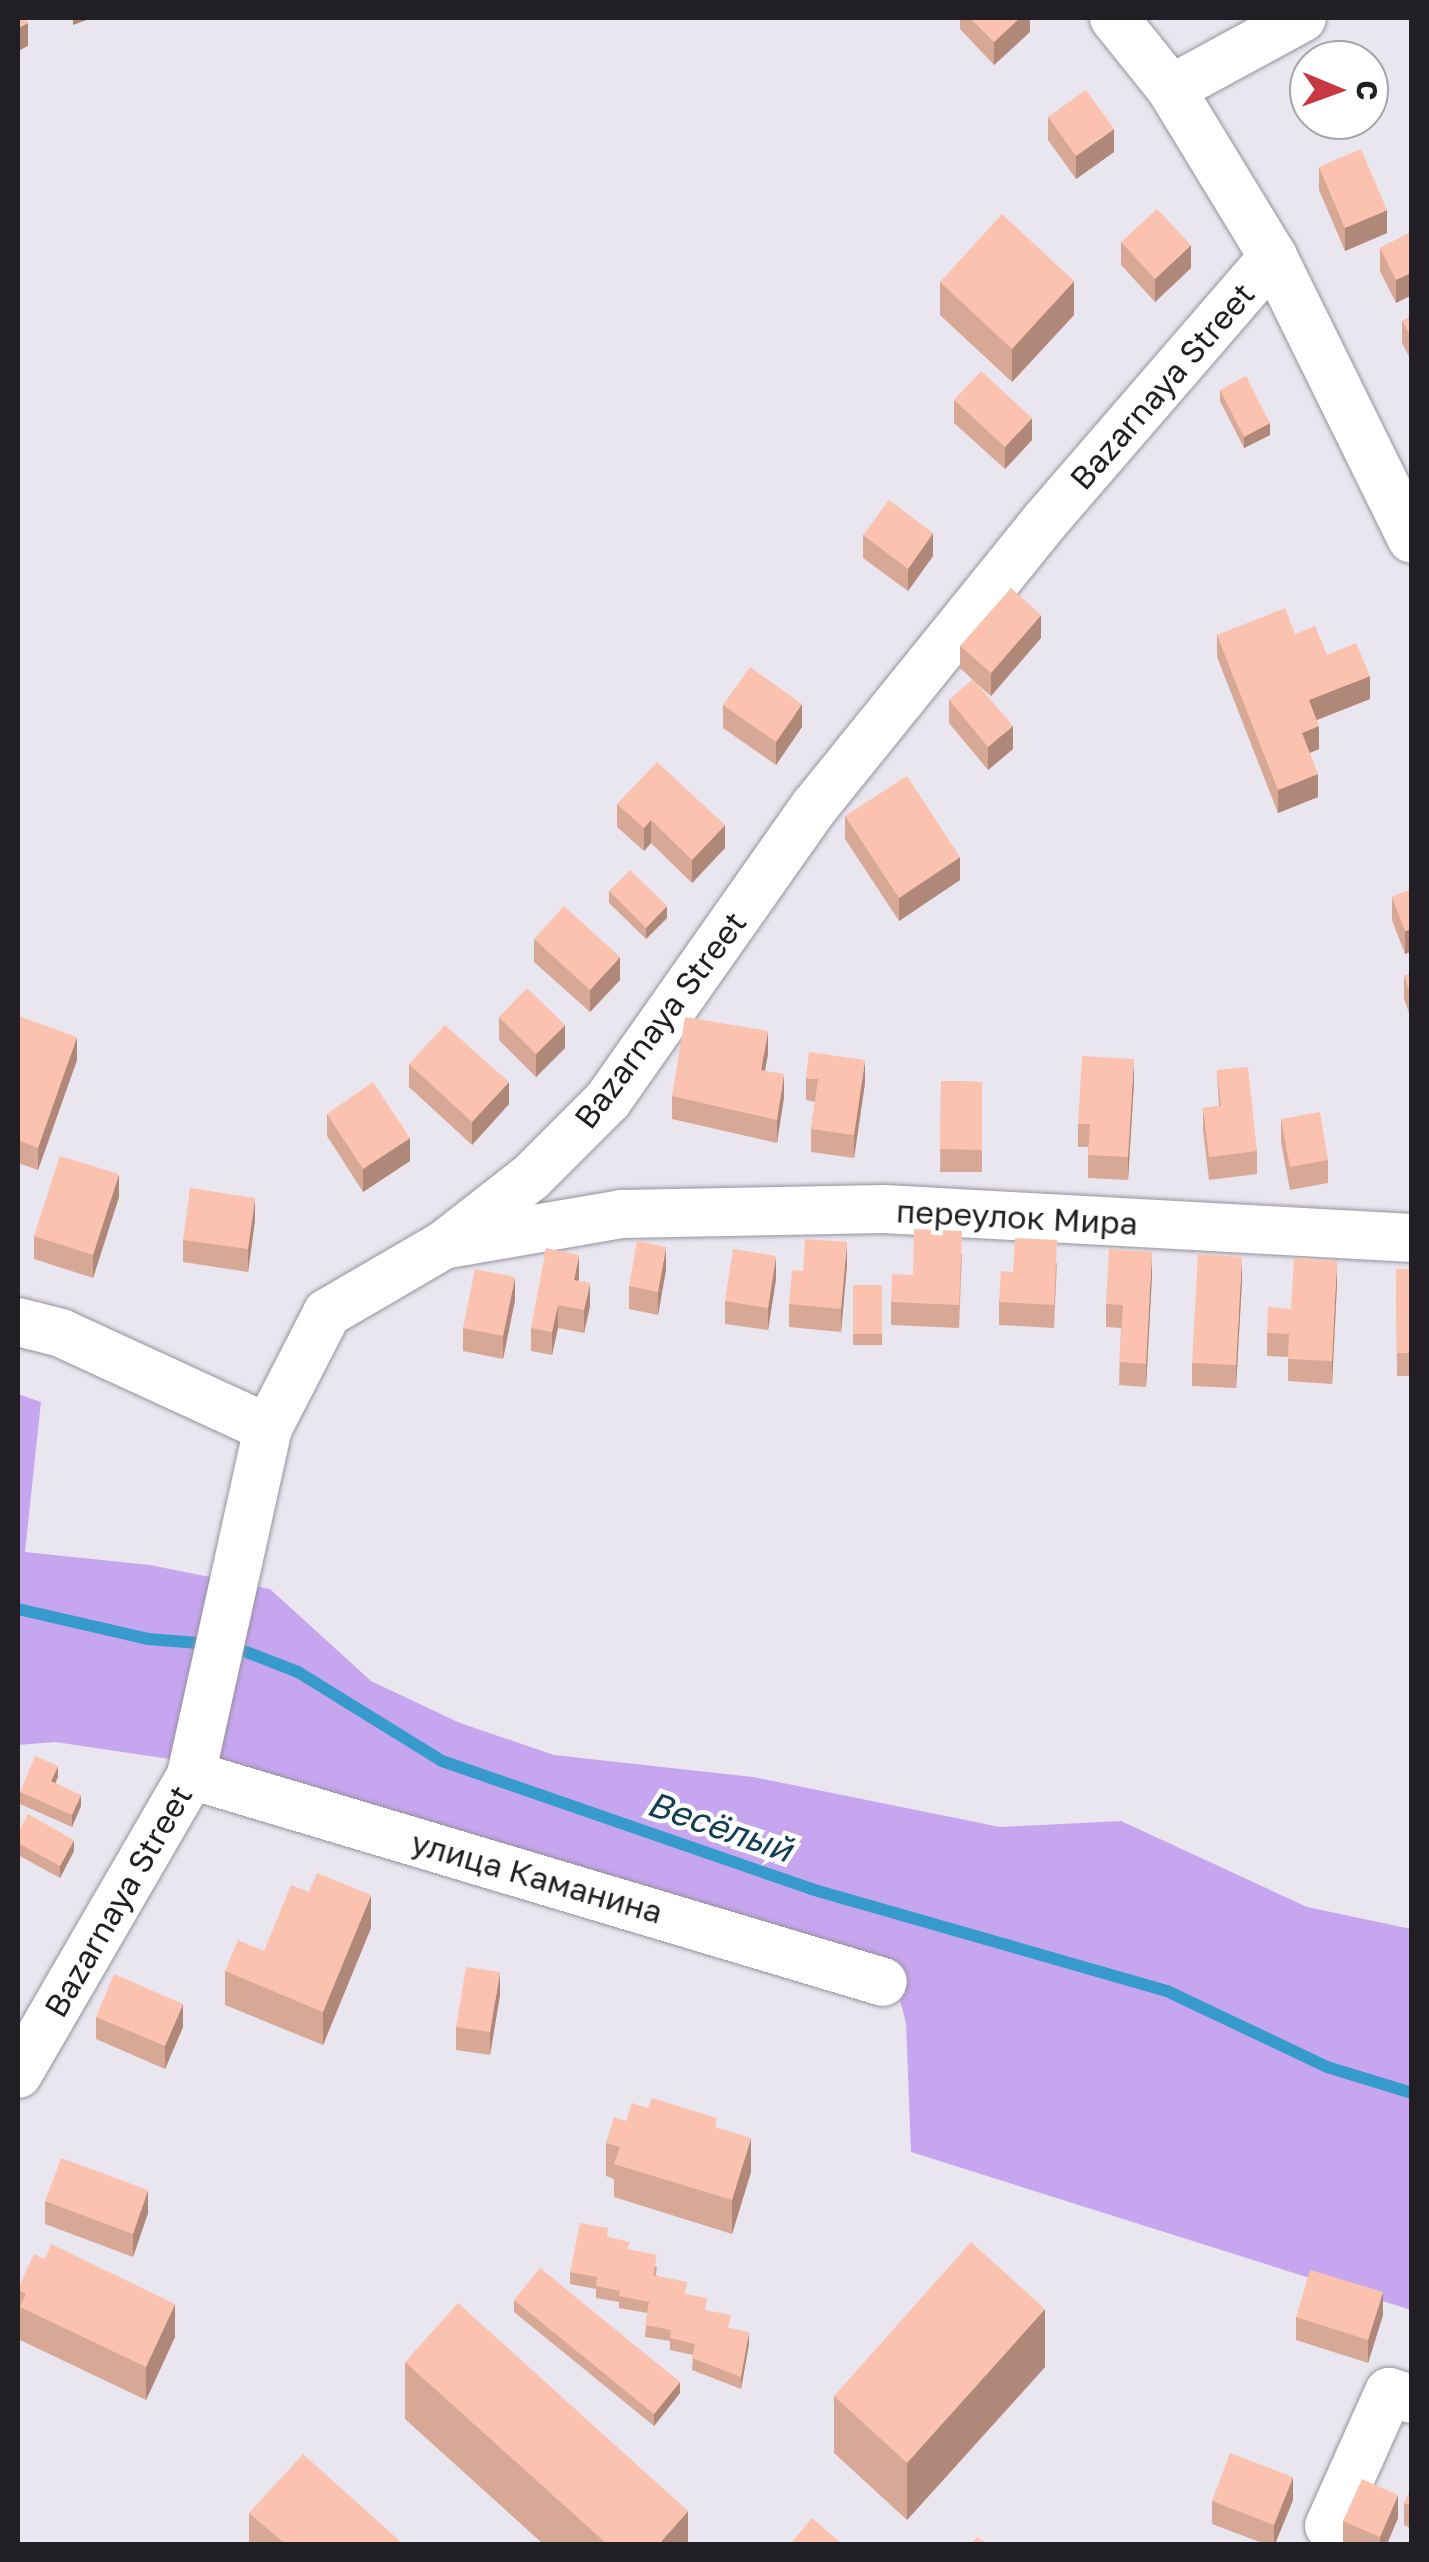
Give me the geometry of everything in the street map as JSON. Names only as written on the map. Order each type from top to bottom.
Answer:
[{"type":"street","points":[[1114,18],[1171,89],[1274,258],[1412,539]]},
{"type":"street","points":[[1171,89],[1302,18]]},
{"type":"street","name":"Bazarnaya Street","points":[[18,2074],[190,1775],[232,1608],[268,1428],[327,1313],[444,1245],[571,1140],[608,1100],[815,806],[1045,520],[1274,258]]},
{"type":"street","points":[[571,1140],[581,1193],[622,1214]]},
{"type":"street","name":"переулок Мира","points":[[444,1245],[622,1214],[884,1209],[1412,1238]]},
{"type":"street","points":[[18,1322],[61,1333],[268,1428]]},
{"type":"street","name":"улица Каманина","points":[[190,1775],[883,1982]]},
{"type":"street","points":[[1330,2526],[1389,2392],[1412,2399]]},
{"type":"shaded area","points":[[18,1394],[41,1402],[25,1552],[150,1565],[270,1589],[371,1681],[460,1723],[554,1755],[753,1777],[1000,1827],[1121,1821],[1307,1907],[1411,1929],[1411,2310],[911,2152],[906,2023],[892,1970],[272,1774],[55,1742],[18,1745]]},
{"type":"building","points":[[18,18],[25,18],[28,23],[18,28]]},
{"type":"building","points":[[970,18],[1020,18],[994,42]]},
{"type":"building","points":[[1086,90],[1114,129],[1076,156],[1048,117]]},
{"type":"building","points":[[1361,149],[1387,210],[1345,228],[1319,167]]},
{"type":"building","points":[[1157,209],[1191,245],[1155,279],[1121,242]]},
{"type":"building","points":[[1002,214],[1074,281],[1012,349],[940,282]]},
{"type":"building","points":[[1412,232],[1412,272],[1396,280],[1380,248]]},
{"type":"building","points":[[1412,316],[1412,339],[1402,321]]},
{"type":"building","points":[[981,371],[1032,418],[1005,447],[954,400]]},
{"type":"building","points":[[1246,376],[1270,423],[1244,437],[1220,390]]},
{"type":"building","points":[[889,500],[933,533],[908,569],[863,535]]},
{"type":"building","points":[[1011,588],[1041,615],[991,673],[960,646]]},
{"type":"building","points":[[1285,608],[1295,634],[1315,626],[1327,655],[1356,643],[1370,676],[1309,700],[1319,726],[1302,733],[1318,774],[1278,790],[1217,635]]},
{"type":"building","points":[[750,667],[802,704],[776,742],[723,705]]},
{"type":"building","points":[[973,679],[1013,726],[988,747],[949,700]]},
{"type":"building","points":[[657,762],[725,825],[692,860],[651,820],[644,828],[617,804]]},
{"type":"building","points":[[907,776],[960,857],[899,898],[845,816]]},
{"type":"building","points":[[630,870],[667,906],[646,928],[609,891]]},
{"type":"building","points":[[1412,889],[1412,929],[1405,931],[1392,897]]},
{"type":"building","points":[[564,906],[620,957],[590,990],[534,939]]},
{"type":"building","points":[[1412,973],[1412,998],[1404,976]]},
{"type":"building","points":[[527,988],[565,1025],[536,1054],[499,1017]]},
{"type":"building","points":[[18,1016],[77,1037],[38,1148],[18,1140]]},
{"type":"building","points":[[685,1017],[768,1031],[761,1070],[784,1074],[777,1120],[672,1096]]},
{"type":"building","points":[[445,1025],[509,1082],[472,1122],[409,1064]]},
{"type":"building","points":[[809,1052],[865,1060],[854,1135],[811,1129],[818,1079],[806,1078]]},
{"type":"building","points":[[1082,1056],[1134,1059],[1128,1157],[1088,1155],[1090,1124],[1078,1124]]},
{"type":"building","points":[[1248,1067],[1257,1151],[1209,1157],[1203,1108],[1221,1106],[1217,1070]]},
{"type":"building","points":[[941,1081],[982,1082],[982,1150],[940,1149]]},
{"type":"building","points":[[373,1082],[410,1138],[363,1169],[327,1114]]},
{"type":"building","points":[[1320,1112],[1328,1160],[1290,1167],[1281,1119]]},
{"type":"building","points":[[60,1156],[119,1174],[93,1255],[34,1236]]},
{"type":"building","points":[[190,1188],[255,1198],[248,1249],[183,1240]]},
{"type":"building","points":[[914,1229],[962,1231],[959,1305],[891,1302],[892,1274],[913,1275]]},
{"type":"building","points":[[1015,1238],[1057,1240],[1054,1305],[999,1302],[1001,1271],[1013,1272]]},
{"type":"building","points":[[805,1239],[847,1242],[841,1309],[789,1304],[792,1270],[803,1271]]},
{"type":"building","points":[[637,1241],[666,1247],[658,1292],[629,1286]]},
{"type":"building","points":[[546,1248],[579,1255],[574,1280],[590,1283],[584,1310],[558,1305],[552,1332],[531,1328]]},
{"type":"building","points":[[733,1249],[776,1256],[768,1308],[725,1301]]},
{"type":"building","points":[[1109,1249],[1152,1252],[1146,1364],[1119,1362],[1123,1305],[1106,1304]]},
{"type":"building","points":[[1198,1254],[1242,1257],[1236,1365],[1192,1363]]},
{"type":"building","points":[[1294,1258],[1337,1261],[1332,1361],[1288,1359],[1289,1334],[1267,1333],[1268,1307],[1291,1309]]},
{"type":"building","points":[[475,1269],[515,1277],[503,1336],[463,1328]]},
{"type":"building","points":[[1396,1269],[1412,1269],[1412,1353],[1397,1353]]},
{"type":"building","points":[[853,1285],[882,1285],[882,1334],[853,1334]]},
{"type":"building","points":[[35,1756],[58,1766],[51,1781],[81,1795],[72,1815],[20,1792]]},
{"type":"building","points":[[28,1814],[74,1840],[60,1866],[18,1843],[18,1833]]},
{"type":"building","points":[[317,1873],[371,1895],[323,2012],[225,1971],[238,1940],[264,1951],[291,1885],[309,1892]]},
{"type":"building","points":[[466,1967],[500,1972],[490,2032],[456,2027]]},
{"type":"building","points":[[114,1974],[183,2004],[165,2046],[96,2017]]},
{"type":"building","points":[[652,2098],[717,2118],[715,2127],[751,2138],[732,2200],[614,2164],[620,2147],[606,2143],[614,2117],[626,2121],[632,2103],[648,2108]]},
{"type":"building","points":[[61,2158],[148,2190],[133,2234],[45,2201]]},
{"type":"building","points":[[580,2223],[608,2228],[607,2237],[630,2242],[627,2249],[657,2255],[653,2275],[687,2282],[685,2294],[707,2298],[705,2310],[731,2315],[728,2328],[749,2332],[741,2377],[692,2358],[695,2344],[670,2338],[671,2330],[645,2325],[649,2302],[619,2296],[620,2291],[596,2286],[597,2277],[570,2272]]},
{"type":"building","points":[[971,2242],[1045,2309],[907,2463],[834,2396]]},
{"type":"building","points":[[51,2244],[175,2304],[146,2367],[20,2307],[26,2294],[18,2289],[34,2254],[45,2259]]},
{"type":"building","points":[[540,2268],[680,2382],[654,2414],[514,2300]]},
{"type":"building","points":[[1310,2270],[1383,2292],[1368,2340],[1296,2317]]},
{"type":"building","points":[[458,2303],[688,2511],[659,2544],[607,2544],[405,2362]]},
{"type":"building","points":[[1230,2453],[1293,2477],[1274,2525],[1212,2501]]},
{"type":"building","points":[[303,2454],[403,2544],[285,2544],[249,2513]]},
{"type":"building","points":[[1362,2479],[1398,2495],[1380,2537],[1343,2521]]},
{"type":"building","points":[[1412,2488],[1412,2506],[1404,2503]]},
{"type":"building","points":[[812,2518],[842,2544],[790,2544]]},
{"type":"waterway","name":"Весёлый","points":[[18,1609],[148,1639],[211,1644]]},
{"type":"waterway","name":"Весёлый","points":[[231,1646],[298,1672],[442,1761],[811,1889],[1167,1991],[1327,2067],[1412,2093]]}]
